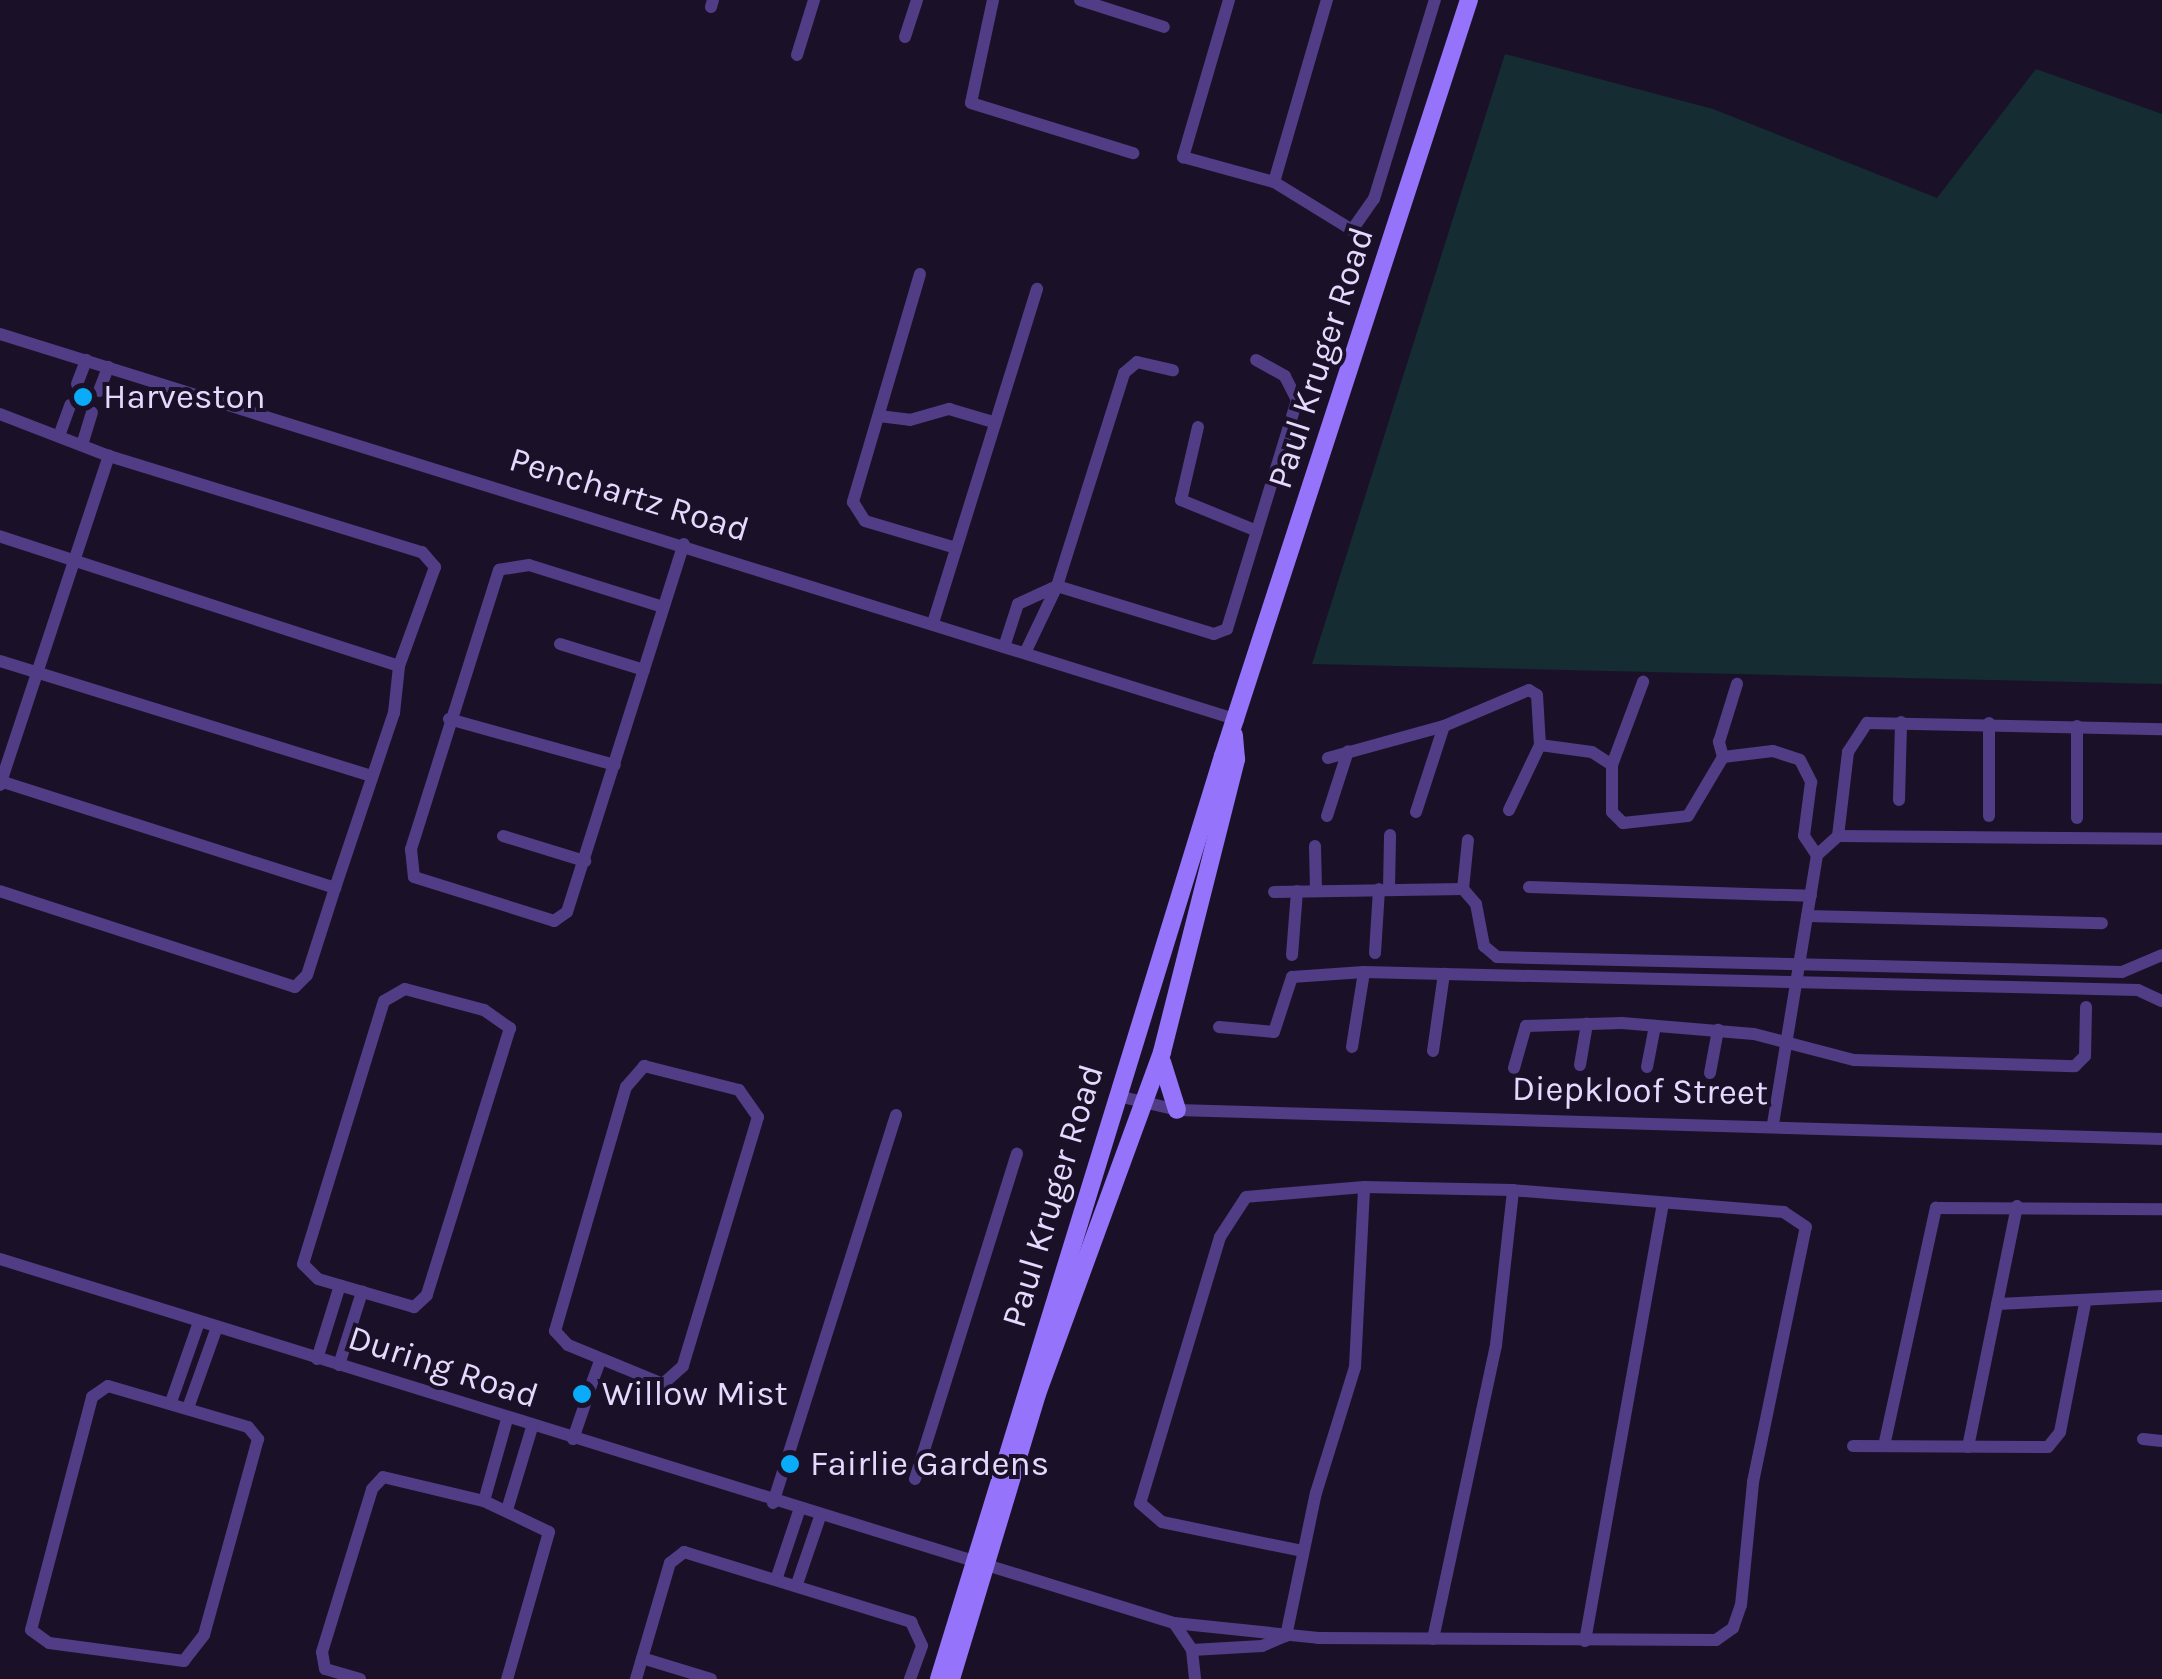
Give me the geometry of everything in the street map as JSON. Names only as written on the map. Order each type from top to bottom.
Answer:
[{"type":"street","points":[[797,55],[814,0]]},
{"type":"street","points":[[904,37],[917,0]]},
{"type":"street","points":[[993,0],[971,103],[1133,153]]},
{"type":"street","points":[[1080,0],[1164,26]]},
{"type":"street","points":[[1229,0],[1183,157],[1274,182],[1345,228],[1359,229],[1435,0]]},
{"type":"street","points":[[1274,182],[1327,0]]},
{"type":"street","name":"Paul Kruger Road","points":[[951,1679],[979,1559],[1118,1096],[1469,0]]},
{"type":"street","points":[[920,274],[854,512],[956,548]]},
{"type":"street","points":[[933,624],[1037,290]]},
{"type":"street","name":"Penchartz Road","points":[[0,334],[684,544],[1004,646],[1236,727]]},
{"type":"street","points":[[77,384],[86,360]]},
{"type":"street","points":[[1004,646],[1018,604],[1057,586],[1218,634],[1231,624],[1297,400],[1285,376],[1256,360]]},
{"type":"street","points":[[1024,653],[1057,586],[1124,374],[1138,362],[1173,370]]},
{"type":"street","points":[[100,391],[108,367]]},
{"type":"street","points":[[59,436],[70,406]]},
{"type":"street","points":[[879,416],[910,420],[948,409],[994,422]]},
{"type":"street","points":[[82,445],[92,412]]},
{"type":"street","points":[[0,414],[108,456],[427,554],[435,567],[428,602],[398,666],[397,700],[307,975],[295,987],[0,891]]},
{"type":"street","points":[[1198,428],[1181,500],[1256,531]]},
{"type":"street","points":[[108,456],[0,782],[335,888]]},
{"type":"street","points":[[0,536],[398,666]]},
{"type":"street","points":[[663,607],[529,565],[506,565],[488,587],[449,719],[411,849],[414,878],[554,921],[572,904],[684,544]]},
{"type":"street","points":[[560,644],[644,670]]},
{"type":"street","points":[[0,661],[371,776]]},
{"type":"street","points":[[1643,682],[1612,765],[1618,821],[1676,822],[1696,806],[1723,757],[1719,742],[1737,684]]},
{"type":"street","points":[[1328,758],[1444,726],[1528,690],[1537,695],[1540,745],[1510,810]]},
{"type":"street","points":[[449,719],[615,765]]},
{"type":"street","points":[[1899,800],[1901,722]]},
{"type":"street","points":[[1773,1124],[1817,855],[1838,836],[1854,734],[1866,723],[1901,722],[2162,728]]},
{"type":"street","points":[[1989,816],[1990,723]]},
{"type":"street","points":[[1416,812],[1444,726]]},
{"type":"street","points":[[2077,726],[2077,818]]},
{"type":"street","name":"Paul Kruger Road","points":[[939,1679],[1162,1052],[1236,759],[1236,727]]},
{"type":"street","points":[[1540,745],[1592,752],[1612,765]]},
{"type":"street","points":[[1328,816],[1348,751]]},
{"type":"street","points":[[1723,757],[1773,752],[1809,769],[1804,836],[1817,855]]},
{"type":"street","points":[[1375,953],[1390,835]]},
{"type":"street","points":[[503,836],[585,861]]},
{"type":"street","points":[[1838,836],[2162,839]]},
{"type":"street","points":[[1463,890],[1468,840]]},
{"type":"street","points":[[1315,846],[1316,889]]},
{"type":"street","points":[[1529,888],[1811,896]]},
{"type":"street","points":[[1292,954],[1298,890]]},
{"type":"street","points":[[1274,892],[1463,890],[1476,904],[1484,946],[1497,957],[2122,972],[2162,955]]},
{"type":"street","points":[[1807,916],[2102,923]]},
{"type":"street","points":[[1219,1027],[1274,1032],[1292,977],[1364,972],[2138,990],[2162,1001]]},
{"type":"street","points":[[1352,1047],[1364,972]]},
{"type":"street","points":[[1434,1050],[1444,974]]},
{"type":"street","points":[[405,989],[499,1017],[510,1037],[427,1295],[414,1307],[340,1285],[312,1276],[304,1257],[384,1002],[405,989]]},
{"type":"street","points":[[1514,1068],[1526,1026],[1587,1024],[1718,1030],[1785,1038],[1854,1060],[2075,1066],[2085,1056],[2086,1008]]},
{"type":"street","points":[[1580,1065],[1587,1024]]},
{"type":"street","points":[[1647,1067],[1655,1026]]},
{"type":"street","points":[[1710,1073],[1718,1030]]},
{"type":"street","points":[[1162,1052],[1164,1086],[1177,1110]]},
{"type":"street","points":[[652,1066],[738,1090],[758,1117],[680,1373],[659,1384],[600,1360],[561,1341],[555,1322],[631,1075],[652,1066]]},
{"type":"street","name":"Diepkloof Street","points":[[1118,1096],[1177,1110],[2162,1138]]},
{"type":"street","points":[[772,1503],[896,1115]]},
{"type":"street","points":[[915,1479],[1017,1154]]},
{"type":"street","points":[[1286,1636],[1302,1550],[1355,1367],[1364,1187]]},
{"type":"street","points":[[1192,1650],[1262,1646],[1286,1636],[1716,1640],[1733,1628],[1753,1482],[1807,1249],[1806,1227],[1784,1212],[1512,1190],[1364,1187],[1265,1193],[1234,1205],[1140,1495],[1144,1511],[1162,1522],[1302,1550]]},
{"type":"street","points":[[1434,1638],[1496,1345],[1512,1190]]},
{"type":"street","points":[[1884,1446],[1931,1217],[1948,1204],[2162,1209]]},
{"type":"street","points":[[1584,1641],[1663,1205]]},
{"type":"street","points":[[1968,1447],[2017,1206]]},
{"type":"street","name":"During Road","points":[[0,1259],[772,1503],[979,1559],[1174,1624],[1286,1636]]},
{"type":"street","points":[[318,1359],[340,1285]]},
{"type":"street","points":[[339,1365],[362,1292]]},
{"type":"street","points":[[1997,1304],[2085,1303],[2162,1296]]},
{"type":"street","points":[[1853,1446],[1968,1447],[2055,1441],[2085,1303]]},
{"type":"street","points":[[171,1402],[199,1322]]},
{"type":"street","points":[[188,1408],[217,1327]]},
{"type":"street","points":[[573,1440],[600,1360]]},
{"type":"street","points":[[108,1386],[171,1402],[248,1427],[260,1449],[198,1649],[175,1662],[40,1640],[29,1619],[92,1397],[108,1386]]},
{"type":"street","points":[[484,1501],[507,1419]]},
{"type":"street","points":[[508,1510],[532,1427]]},
{"type":"street","points":[[2143,1440],[2162,1440]]},
{"type":"street","points":[[360,1679],[329,1672],[321,1657],[375,1483],[384,1477],[484,1501],[542,1524],[550,1538],[507,1679]]},
{"type":"street","points":[[777,1576],[799,1511]]},
{"type":"street","points":[[798,1584],[820,1517]]},
{"type":"street","points":[[636,1679],[676,1554],[777,1576],[919,1628],[910,1679]]},
{"type":"street","points":[[1174,1624],[1192,1650],[1195,1679]]},
{"type":"street","points":[[642,1658],[711,1679]]},
{"type":"green space","points":[[1505,54],[1713,109],[1937,198],[2036,69],[2162,114],[2162,684],[1312,664]]},
{"type":"place","name":"Harveston","points":[[83,397]]},
{"type":"place","name":"Willow Mist","points":[[582,1394]]},
{"type":"place","name":"Fairlie Gardens","points":[[790,1464]]}]
